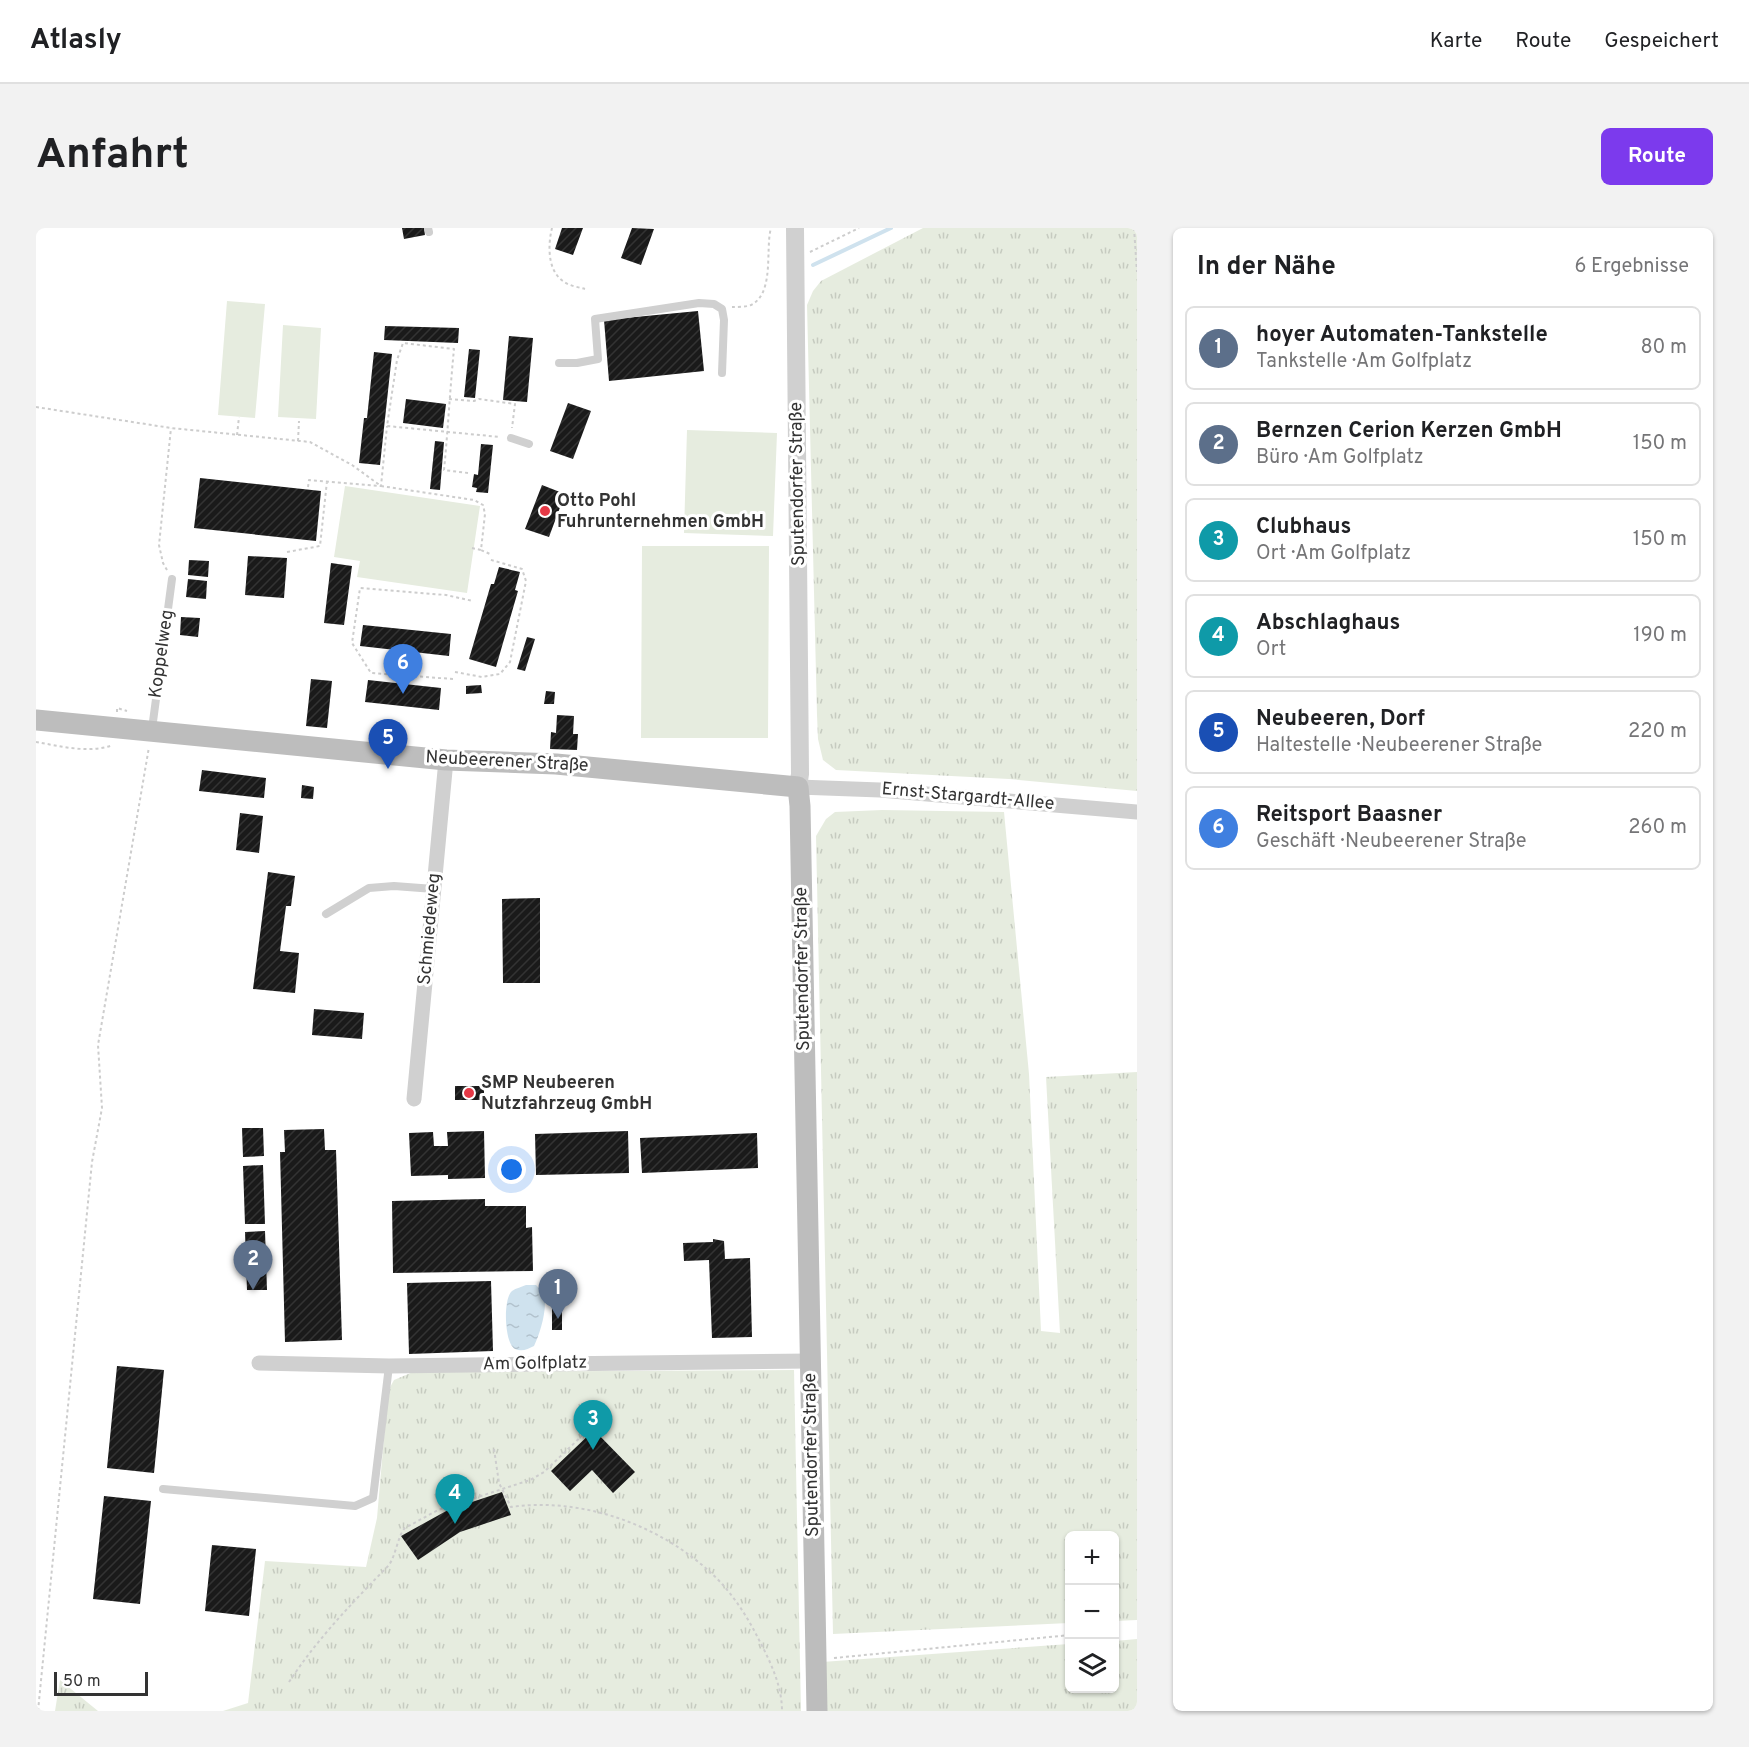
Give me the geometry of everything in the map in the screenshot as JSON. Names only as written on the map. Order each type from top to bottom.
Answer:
[{"type":"main road","name":"Neubeerener Straße","points":[[36,720],[446,759],[556,764],[798,787]]},
{"type":"main road","name":"Sputendorfer Straße","points":[[798,787],[817,1711]]},
{"type":"street","name":"Sputendorfer Straße","points":[[795,228],[801,774],[798,787]]},
{"type":"street","name":"Schmiedeweg","points":[[414,1098],[446,759]]},
{"type":"street","name":"Ernst-Stargardt-Allee","points":[[798,787],[880,790],[1137,812]]},
{"type":"street","name":"Am Golfplatz","points":[[259,1363],[389,1366],[810,1361]]},
{"type":"lane","points":[[559,363],[577,363],[598,359],[595,319],[699,303],[714,304],[722,309],[724,320],[722,373]]},
{"type":"lane","points":[[511,438],[529,444]]},
{"type":"lane","name":"Koppelweg","points":[[152,730],[172,579]]},
{"type":"lane","points":[[326,914],[369,888],[394,886],[434,889]]},
{"type":"lane","points":[[163,1489],[355,1506],[373,1498],[389,1366]]},
{"type":"path","points":[[552,228],[550,253],[558,277],[570,285],[585,289]]},
{"type":"path","points":[[722,309],[749,306],[761,293],[768,278],[768,240],[771,228]]},
{"type":"path","points":[[795,258],[859,228]]},
{"type":"path","points":[[1134,228],[1137,272]]},
{"type":"path","points":[[381,486],[387,426],[403,343],[454,349],[444,470],[468,473]]},
{"type":"path","points":[[387,426],[511,438],[515,404],[479,399],[474,401],[449,399]]},
{"type":"path","points":[[36,407],[171,428],[310,442],[352,465],[381,486]]},
{"type":"path","points":[[237,435],[238,417]]},
{"type":"path","points":[[298,421],[298,441]]},
{"type":"path","points":[[171,428],[159,545],[163,563],[172,579]]},
{"type":"path","points":[[308,487],[309,480],[327,481],[381,486],[474,500],[483,505],[485,514],[481,550]]},
{"type":"path","points":[[287,552],[320,546],[327,481]]},
{"type":"path","points":[[472,549],[490,554]]},
{"type":"path","points":[[455,672],[482,677],[500,674],[510,662],[526,581],[522,569],[488,559]]},
{"type":"path","points":[[453,679],[371,673],[352,643],[360,588],[446,595],[473,601]]},
{"type":"path","points":[[38,1711],[92,1162],[102,1108],[98,1045],[152,730]]},
{"type":"path","points":[[36,742],[102,750],[112,746]]},
{"type":"path","points":[[289,1682],[334,1622],[389,1565],[405,1528],[438,1510],[530,1480],[544,1472],[588,1430]]},
{"type":"path","points":[[494,1449],[496,1473],[511,1507],[542,1505],[575,1508],[613,1516],[650,1532],[695,1559],[728,1591],[753,1628],[773,1666],[782,1701],[782,1711]]},
{"type":"path","points":[[816,1660],[1065,1635]]},
{"type":"green space","points":[[923,228],[1137,228],[1137,791],[1009,779],[836,770],[823,760],[818,739],[817,715],[807,305],[813,291],[821,281]]},
{"type":"green space","points":[[227,301],[265,304],[255,418],[218,415]]},
{"type":"green space","points":[[283,325],[321,328],[316,419],[278,417]]},
{"type":"green space","points":[[687,430],[777,433],[773,536],[684,533]]},
{"type":"green space","points":[[345,486],[480,506],[467,593],[357,577],[360,561],[334,557]]},
{"type":"green space","points":[[642,546],[769,546],[768,738],[641,738]]},
{"type":"green space","points":[[882,810],[1004,812],[1029,1074],[1041,1331],[1060,1333],[1046,1077],[1137,1072],[1137,1620],[1119,1621],[1119,1531],[1065,1531],[1065,1623],[833,1634],[816,836],[826,819],[835,812]]},
{"type":"green space","points":[[794,1370],[801,1711],[223,1711],[248,1703],[265,1561],[366,1567],[377,1518],[388,1391],[394,1380],[413,1372]]},
{"type":"green space","points":[[1137,1639],[1137,1711],[822,1711],[822,1662],[1065,1644],[1065,1693],[1119,1693],[1119,1641]]},
{"type":"green space","points":[[60,1680],[98,1711],[55,1711]]},
{"type":"water","points":[[526,1285],[536,1285],[543,1292],[545,1304],[541,1327],[534,1346],[520,1350],[511,1345],[506,1311],[512,1291]]},
{"type":"building","points":[[402,228],[424,228],[425,235],[404,239]]},
{"type":"building","points":[[562,228],[583,228],[573,255],[555,249]]},
{"type":"building","points":[[632,228],[654,229],[641,265],[621,258]]},
{"type":"building","points":[[698,311],[704,371],[609,381],[604,320]]},
{"type":"building","points":[[385,326],[459,328],[458,343],[384,340]]},
{"type":"building","points":[[509,336],[533,338],[527,402],[503,400]]},
{"type":"building","points":[[469,349],[480,350],[475,398],[464,397]]},
{"type":"building","points":[[374,352],[392,354],[380,465],[359,463],[364,418],[367,418]]},
{"type":"building","points":[[406,399],[446,404],[443,428],[403,423]]},
{"type":"building","points":[[568,403],[591,411],[573,459],[550,451]]},
{"type":"building","points":[[435,441],[444,442],[440,490],[430,489]]},
{"type":"building","points":[[481,444],[493,445],[488,493],[476,492],[477,488],[472,487],[474,474],[478,475]]},
{"type":"building","points":[[200,478],[321,491],[316,541],[194,528]]},
{"type":"building","name":"Otto Pohl Fuhrunternehmen GmbH","points":[[542,485],[565,494],[549,537],[525,529]]},
{"type":"building","points":[[248,556],[287,558],[284,598],[245,595]]},
{"type":"building","points":[[189,560],[209,561],[208,577],[188,575]]},
{"type":"building","points":[[331,563],[352,566],[344,625],[324,623]]},
{"type":"building","points":[[499,567],[520,572],[515,590],[518,591],[496,667],[469,659],[491,584],[494,584]]},
{"type":"building","points":[[188,579],[207,581],[206,599],[186,597]]},
{"type":"building","points":[[181,617],[200,618],[198,637],[180,635]]},
{"type":"building","points":[[363,625],[451,634],[449,656],[360,646]]},
{"type":"building","points":[[527,637],[535,639],[525,671],[517,669]]},
{"type":"building","points":[[311,679],[332,681],[327,728],[306,726]]},
{"type":"building","points":[[368,680],[441,688],[439,710],[365,702]]},
{"type":"building","points":[[481,685],[482,693],[466,694],[466,686]]},
{"type":"building","points":[[546,691],[555,692],[554,704],[544,704]]},
{"type":"building","points":[[557,715],[574,716],[573,734],[578,734],[577,750],[550,749],[551,732],[556,733]]},
{"type":"building","points":[[385,725],[397,726],[396,739],[383,737]]},
{"type":"building","points":[[202,770],[266,778],[264,798],[199,791]]},
{"type":"building","points":[[302,785],[314,787],[313,799],[301,798]]},
{"type":"building","points":[[240,813],[263,816],[259,853],[236,850]]},
{"type":"building","points":[[268,872],[295,876],[291,906],[286,906],[280,951],[299,953],[295,993],[253,989]]},
{"type":"building","points":[[540,898],[540,983],[503,983],[502,899]]},
{"type":"building","points":[[314,1009],[364,1013],[362,1039],[312,1035]]},
{"type":"building","name":"SMP Neubeeren Nutzfahrzeug GmbH","points":[[455,1086],[484,1086],[484,1100],[455,1100]]},
{"type":"building","points":[[242,1128],[263,1128],[264,1156],[243,1157]]},
{"type":"building","points":[[324,1129],[325,1150],[336,1150],[342,1340],[285,1342],[280,1152],[285,1152],[284,1130]]},
{"type":"building","points":[[484,1131],[485,1178],[448,1179],[448,1175],[411,1176],[409,1133],[433,1132],[434,1146],[448,1146],[447,1132]]},
{"type":"building","points":[[628,1131],[629,1173],[536,1175],[535,1134]]},
{"type":"building","points":[[757,1133],[758,1168],[642,1173],[640,1138]]},
{"type":"building","points":[[263,1165],[265,1224],[245,1224],[243,1166]]},
{"type":"building","points":[[485,1199],[485,1206],[526,1206],[526,1228],[532,1227],[533,1271],[393,1273],[392,1201]]},
{"type":"building","points":[[265,1231],[267,1290],[247,1290],[245,1232]]},
{"type":"building","points":[[713,1239],[724,1241],[725,1259],[750,1258],[752,1337],[712,1338],[709,1260],[684,1261],[683,1243],[713,1242]]},
{"type":"building","points":[[491,1281],[493,1351],[409,1354],[407,1283]]},
{"type":"building","points":[[552,1308],[562,1308],[562,1330],[552,1330]]},
{"type":"building","points":[[117,1366],[164,1370],[154,1473],[107,1468]]},
{"type":"building","points":[[594,1430],[635,1472],[613,1493],[592,1470],[570,1491],[551,1471]]},
{"type":"building","points":[[502,1492],[511,1515],[460,1532],[418,1560],[401,1536],[448,1510]]},
{"type":"building","points":[[104,1496],[151,1501],[140,1604],[93,1599]]},
{"type":"building","points":[[212,1545],[256,1549],[249,1616],[205,1611]]},
{"type":"waterway","points":[[813,265],[891,228]]},
{"type":"place","name":"Otto Pohl Fuhrunternehmen GmbH","points":[[545,511]]},
{"type":"place","name":"Reitsport Baasner","points":[[403,694]]},
{"type":"place","name":"Neubeeren, Dorf","points":[[388,769]]},
{"type":"place","name":"SMP Neubeeren Nutzfahrzeug GmbH","points":[[469,1093]]},
{"type":"place","name":"Bernzen Cerion Kerzen GmbH","points":[[253,1290]]},
{"type":"place","name":"hoyer Automaten-Tankstelle","points":[[558,1319]]},
{"type":"place","name":"Clubhaus","points":[[593,1450]]},
{"type":"place","name":"Abschlaghaus","points":[[455,1524]]}]
